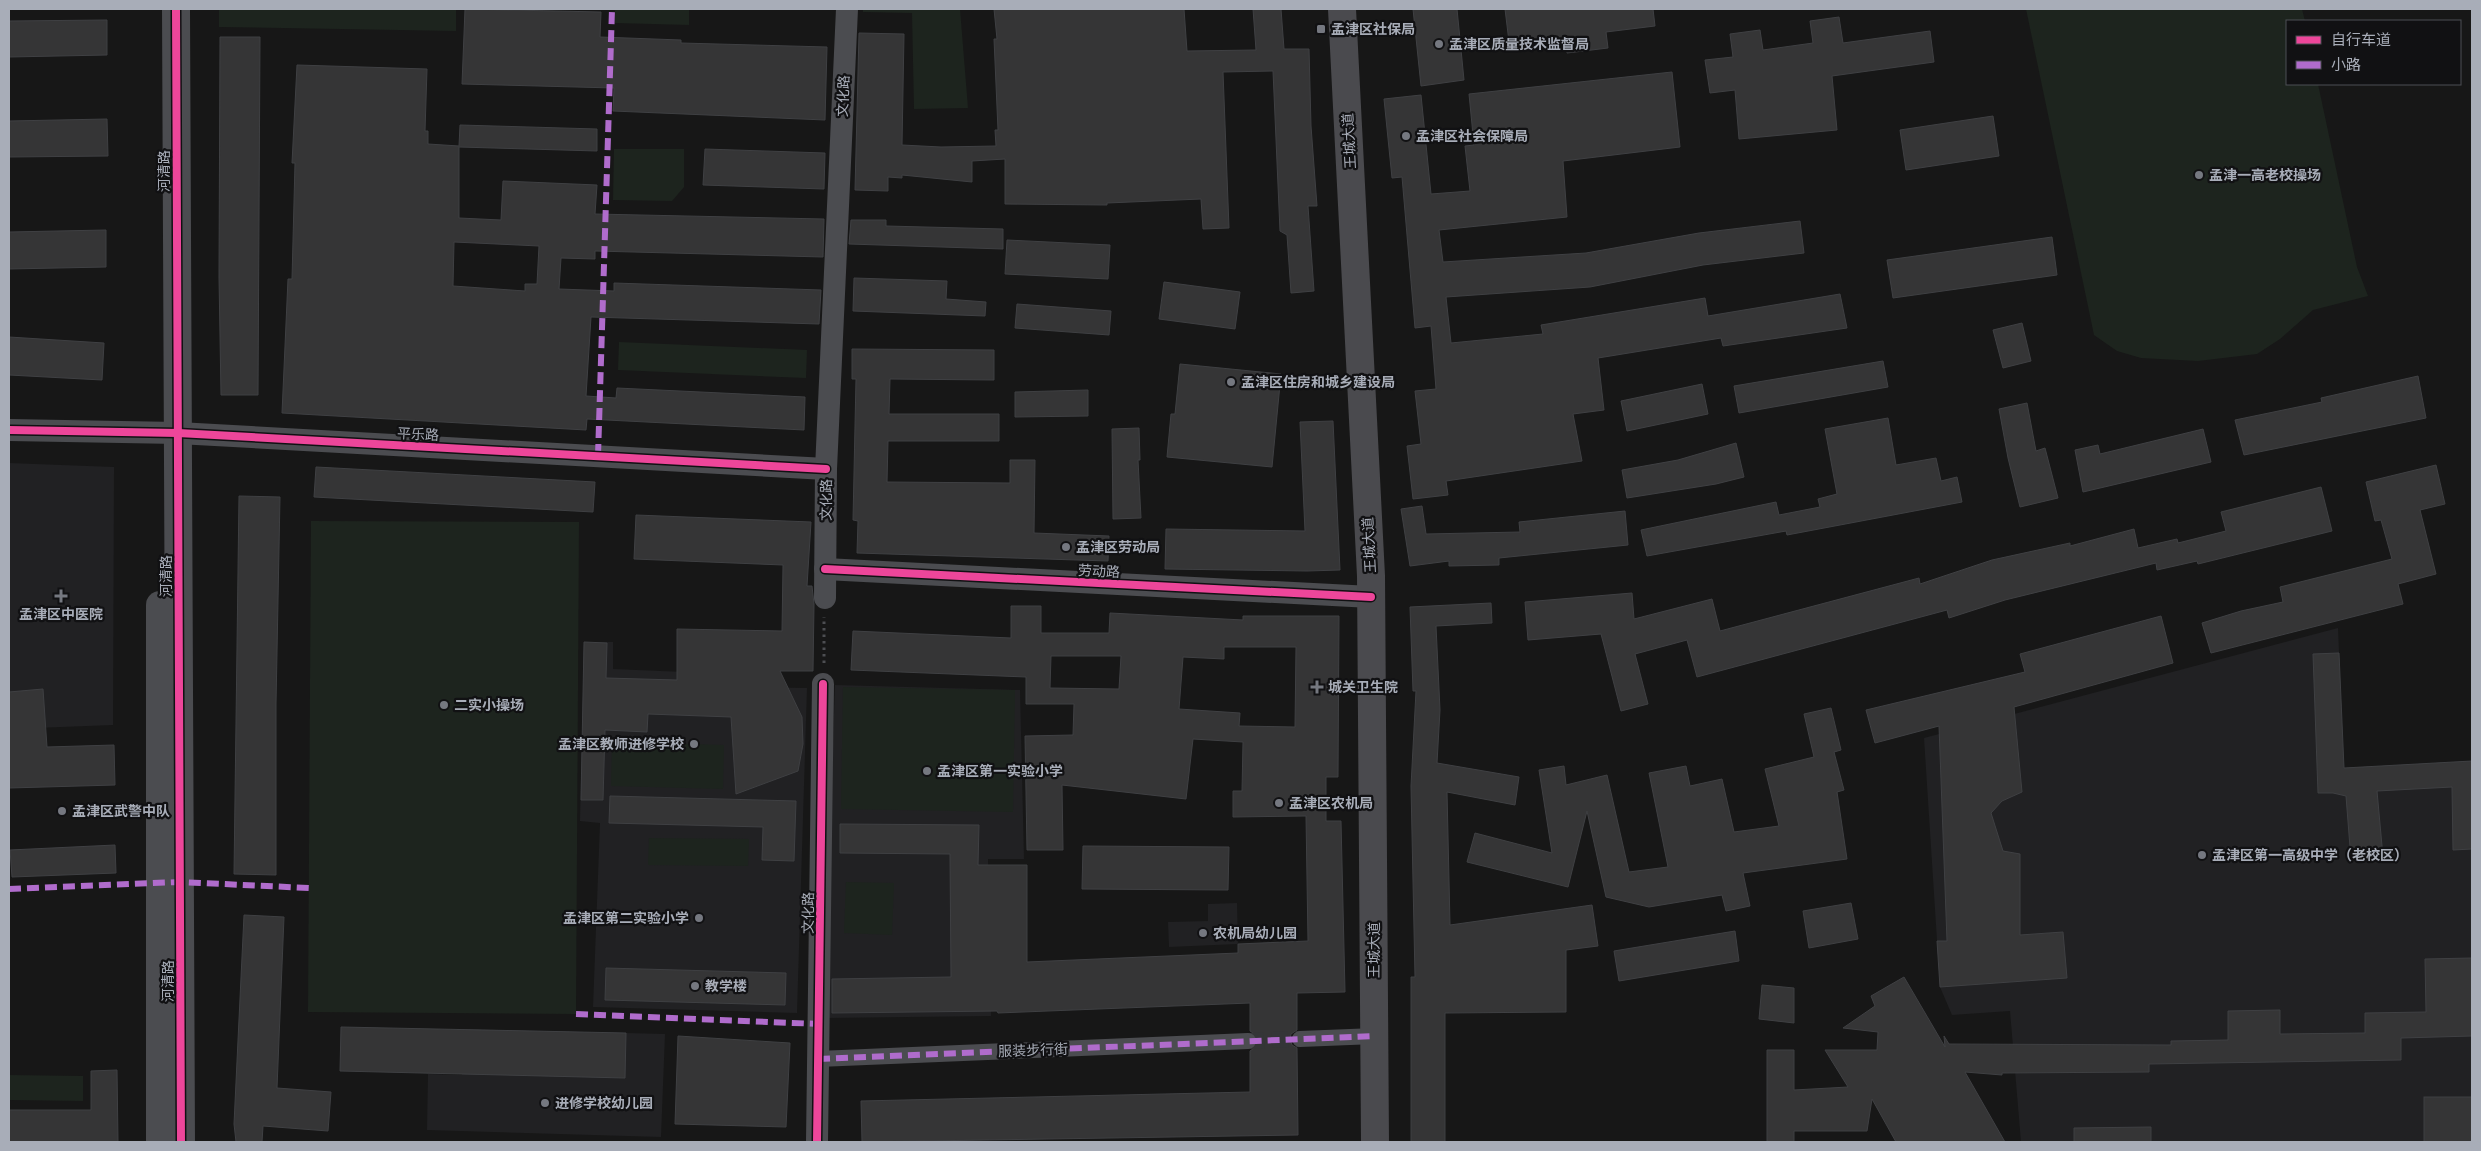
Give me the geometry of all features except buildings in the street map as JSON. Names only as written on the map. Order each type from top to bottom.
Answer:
[{"type":"main road","name":"王城大道","points":[[1329,9],[1364,598],[1362,1142]]},
{"type":"main road","name":"王城大道","points":[[1342,9],[1364,598],[1375,1036],[1375,1142]]},
{"type":"street","name":"河清路","points":[[158,9],[169,433],[181,1142]]},
{"type":"street","name":"河清路","points":[[160,1142],[176,9]]},
{"type":"street","name":"文化路","points":[[825,598],[826,469],[847,9]]},
{"type":"street","name":"平乐路","points":[[9,430],[169,433],[826,469]]},
{"type":"street","name":"劳动路","points":[[825,569],[1364,598]]},
{"type":"street","name":"文化路","points":[[817,1142],[824,684]]},
{"type":"street","points":[[1300,1039],[1375,1036]]},
{"type":"street","name":"服装步行街","points":[[818,1059],[1248,1042]]},
{"type":"path","points":[[824,684],[825,598]]},
{"type":"shaded area","points":[[219,9],[456,9],[456,31],[219,27]]},
{"type":"shaded area","points":[[615,9],[689,9],[689,25],[615,23]]},
{"type":"shaded area","points":[[863,9],[960,9],[968,108],[914,109],[912,13],[863,12]]},
{"type":"shaded area","name":"孟津一高老校操场","points":[[2026,9],[2302,9],[2305,20],[2286,20],[2286,85],[2318,85],[2357,267],[2368,296],[2313,310],[2280,339],[2257,354],[2198,361],[2141,358],[2117,351],[2094,335]]},
{"type":"shaded area","points":[[614,149],[684,149],[684,187],[672,201],[613,200]]},
{"type":"shaded area","points":[[619,342],[807,350],[806,378],[618,370]]},
{"type":"shaded area","name":"孟津区中医院","points":[[9,463],[114,467],[113,725],[9,729]]},
{"type":"shaded area","name":"二实小操场","points":[[311,521],[579,522],[576,1014],[308,1012]]},
{"type":"shaded area","name":"孟津区第一高级中学（老校区）","points":[[2338,628],[2344,768],[2472,761],[2472,1142],[2021,1142],[2010,1011],[1952,1015],[1940,987],[1924,738]]},
{"type":"shaded area","points":[[584,642],[613,642],[613,669],[756,675],[755,687],[807,688],[797,1013],[593,1007],[600,823],[580,821]]},
{"type":"shaded area","name":"孟津区第一实验小学","points":[[835,685],[1020,690],[1024,859],[988,859],[991,1016],[826,1018],[825,979]]},
{"type":"shaded area","points":[[843,687],[1015,690],[1013,812],[841,809]]},
{"type":"shaded area","points":[[612,742],[724,745],[723,789],[611,786]]},
{"type":"shaded area","points":[[649,838],[749,839],[748,866],[648,865]]},
{"type":"shaded area","points":[[846,882],[894,883],[892,935],[844,933]]},
{"type":"shaded area","name":"农机局幼儿园","points":[[1237,903],[1238,944],[1169,947],[1168,922],[1208,921],[1208,904]]},
{"type":"shaded area","name":"进修学校幼儿园","points":[[463,1029],[665,1034],[661,1137],[427,1130],[428,1074],[462,1075]]},
{"type":"shaded area","points":[[9,1075],[83,1076],[83,1101],[9,1100]]},
{"type":"tunnel","points":[[1248,1041],[1300,1039]]},
{"type":"marked path","points":[[598,456],[612,9]]},
{"type":"marked path","points":[[9,889],[180,882],[309,888]]},
{"type":"marked path","points":[[576,1014],[819,1024]]},
{"type":"marked path","points":[[818,1059],[1375,1036]]},
{"type":"cycle path","points":[[176,9],[181,1142]]},
{"type":"cycle path","points":[[9,430],[178,433],[826,469]]},
{"type":"cycle path","points":[[825,569],[1371,597]]},
{"type":"cycle path","points":[[817,1142],[823,684]]},
{"type":"place","name":"孟津区社保局","points":[[1321,29]]},
{"type":"place","name":"孟津区质量技术监督局","points":[[1439,44]]},
{"type":"place","name":"孟津区社会保障局","points":[[1406,136]]},
{"type":"place","name":"孟津一高老校操场","points":[[2199,175]]},
{"type":"place","name":"孟津区住房和城乡建设局","points":[[1231,382]]},
{"type":"place","name":"孟津区劳动局","points":[[1066,547]]},
{"type":"place","name":"孟津区中医院","points":[[61,596]]},
{"type":"place","name":"城关卫生院","points":[[1317,687]]},
{"type":"place","name":"二实小操场","points":[[444,705]]},
{"type":"place","name":"孟津区教师进修学校","points":[[694,744]]},
{"type":"place","name":"孟津区第一实验小学","points":[[927,771]]},
{"type":"place","name":"孟津区农机局","points":[[1279,803]]},
{"type":"place","name":"孟津区武警中队","points":[[62,811]]},
{"type":"place","name":"孟津区第一高级中学（老校区）","points":[[2202,855]]},
{"type":"place","name":"孟津区第二实验小学","points":[[699,918]]},
{"type":"place","name":"农机局幼儿园","points":[[1203,933]]},
{"type":"place","name":"教学楼","points":[[695,986]]},
{"type":"place","name":"进修学校幼儿园","points":[[545,1103]]}]
